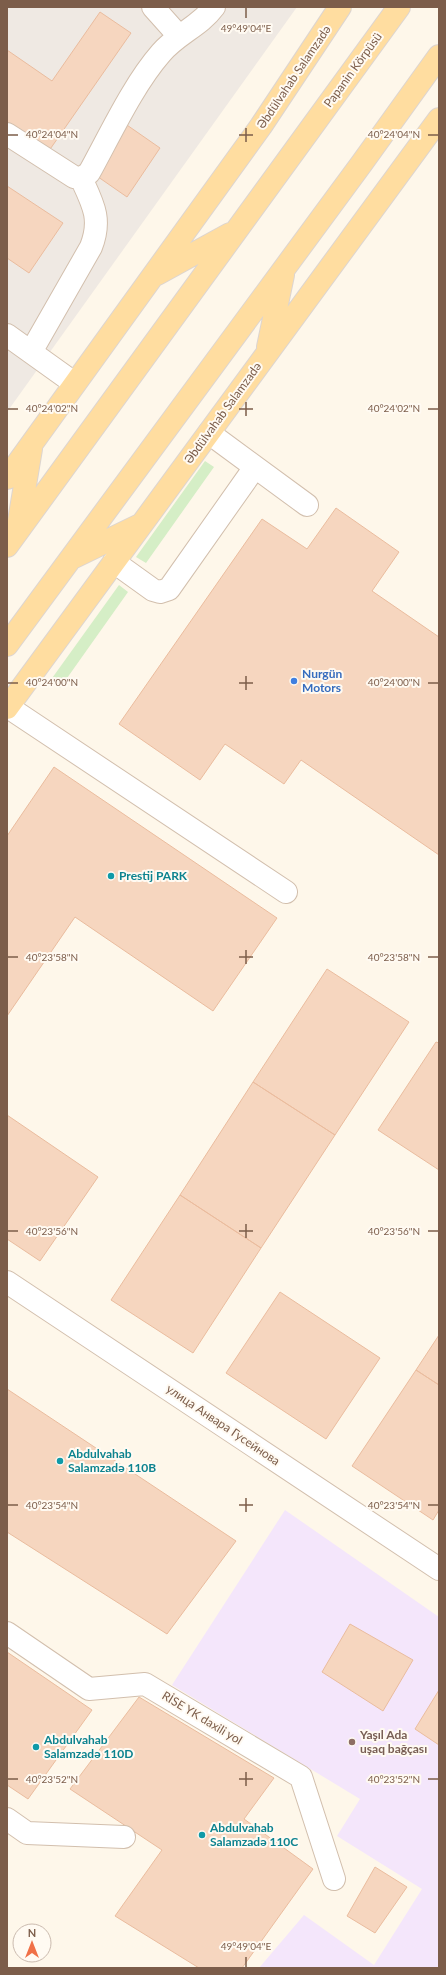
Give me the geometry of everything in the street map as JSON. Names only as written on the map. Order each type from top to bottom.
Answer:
[{"type":"main road","name":"Əbdülvahab Salamzadə","points":[[7,478],[74,383],[261,126],[340,7]]},
{"type":"main road","name":"Papanin Körpüsü","points":[[235,232],[398,7]]},
{"type":"main road","points":[[7,645],[439,56]]},
{"type":"main road","name":"Əbdülvahab Salamzadə","points":[[7,707],[439,119]]},
{"type":"main road","points":[[152,277],[235,232]]},
{"type":"main road","points":[[12,538],[235,232]]},
{"type":"main road","points":[[266,354],[284,268]]},
{"type":"main road","points":[[12,538],[32,444]]},
{"type":"main road","points":[[71,558],[142,524]]},
{"type":"street","points":[[153,7],[178,36]]},
{"type":"street","points":[[7,134],[74,177],[81,178],[89,173],[148,69],[178,36],[209,14],[214,7]]},
{"type":"street","points":[[31,352],[91,247],[96,233],[97,219],[93,203],[81,178]]},
{"type":"street","points":[[7,335],[74,383]]},
{"type":"street","points":[[209,433],[307,505]]},
{"type":"street","points":[[114,562],[153,590],[160,592],[169,589],[255,467]]},
{"type":"street","points":[[7,707],[286,892]]},
{"type":"street","name":"улица Анвара Гусейнова","points":[[7,1282],[439,1569]]},
{"type":"street","name":"RİSE YK daxili yol","points":[[7,1633],[89,1689],[145,1684],[301,1777],[334,1879]]},
{"type":"street","points":[[7,1819],[27,1833],[124,1837]]},
{"type":"shaded area","points":[[7,7],[297,7],[7,412]]},
{"type":"shaded area","name":"Yaşıl Ada uşaq bağçası","points":[[285,1510],[439,1617],[439,1968],[259,1968],[304,1915],[374,1965],[422,1889],[337,1836],[360,1799],[172,1685]]},
{"type":"green space","points":[[205,461],[214,467],[146,563],[136,557]]},
{"type":"green space","points":[[119,585],[128,592],[60,688],[50,681]]},
{"type":"building","points":[[100,12],[131,33],[46,155],[7,128],[7,50],[52,81]]},
{"type":"building","points":[[124,123],[160,148],[127,197],[91,172]]},
{"type":"building","points":[[7,186],[63,223],[29,273],[7,258]]},
{"type":"building","name":"Nurgün Motors","points":[[336,508],[399,552],[372,591],[439,637],[439,855],[301,760],[284,784],[225,744],[200,780],[119,724],[262,519],[307,549]]},
{"type":"building","name":"Prestij PARK","points":[[54,767],[277,918],[213,1011],[75,917],[7,1016],[7,836]]},
{"type":"building","points":[[327,969],[409,1022],[335,1135],[253,1082]]},
{"type":"building","points":[[436,1042],[439,1043],[439,1170],[378,1130]]},
{"type":"building","points":[[253,1082],[335,1135],[261,1248],[180,1195]]},
{"type":"building","points":[[7,1115],[98,1177],[40,1261],[7,1239]]},
{"type":"building","points":[[180,1195],[261,1248],[193,1353],[111,1300]]},
{"type":"building","points":[[280,1292],[380,1358],[326,1439],[226,1373]]},
{"type":"building","points":[[439,1335],[439,1385],[416,1370]]},
{"type":"building","points":[[416,1370],[439,1385],[439,1510],[433,1520],[352,1466]]},
{"type":"building","name":"Abdulvahab Salamzadə 110B","points":[[7,1389],[236,1541],[167,1634],[7,1532]]},
{"type":"building","points":[[350,1624],[413,1660],[383,1711],[322,1672]]},
{"type":"building","name":"Abdulvahab Salamzadə 110D","points":[[7,1652],[92,1710],[28,1799],[7,1785]]},
{"type":"building","points":[[439,1690],[439,1745],[415,1729]]},
{"type":"building","name":"Abdulvahab Salamzadə 110C","points":[[139,1697],[274,1778],[244,1819],[313,1869],[242,1968],[199,1968],[115,1916],[162,1850],[70,1789]]},
{"type":"building","points":[[375,1867],[407,1887],[375,1933],[347,1916]]},
{"type":"place","name":"Nurgün Motors","points":[[294,681]]},
{"type":"place","name":"Prestij PARK","points":[[111,876]]},
{"type":"place","name":"Abdulvahab Salamzadə 110B","points":[[60,1461]]},
{"type":"place","name":"Yaşıl Ada uşaq bağçası","points":[[352,1742]]},
{"type":"place","name":"Abdulvahab Salamzadə 110D","points":[[36,1747]]},
{"type":"place","name":"Abdulvahab Salamzadə 110C","points":[[202,1835]]}]
